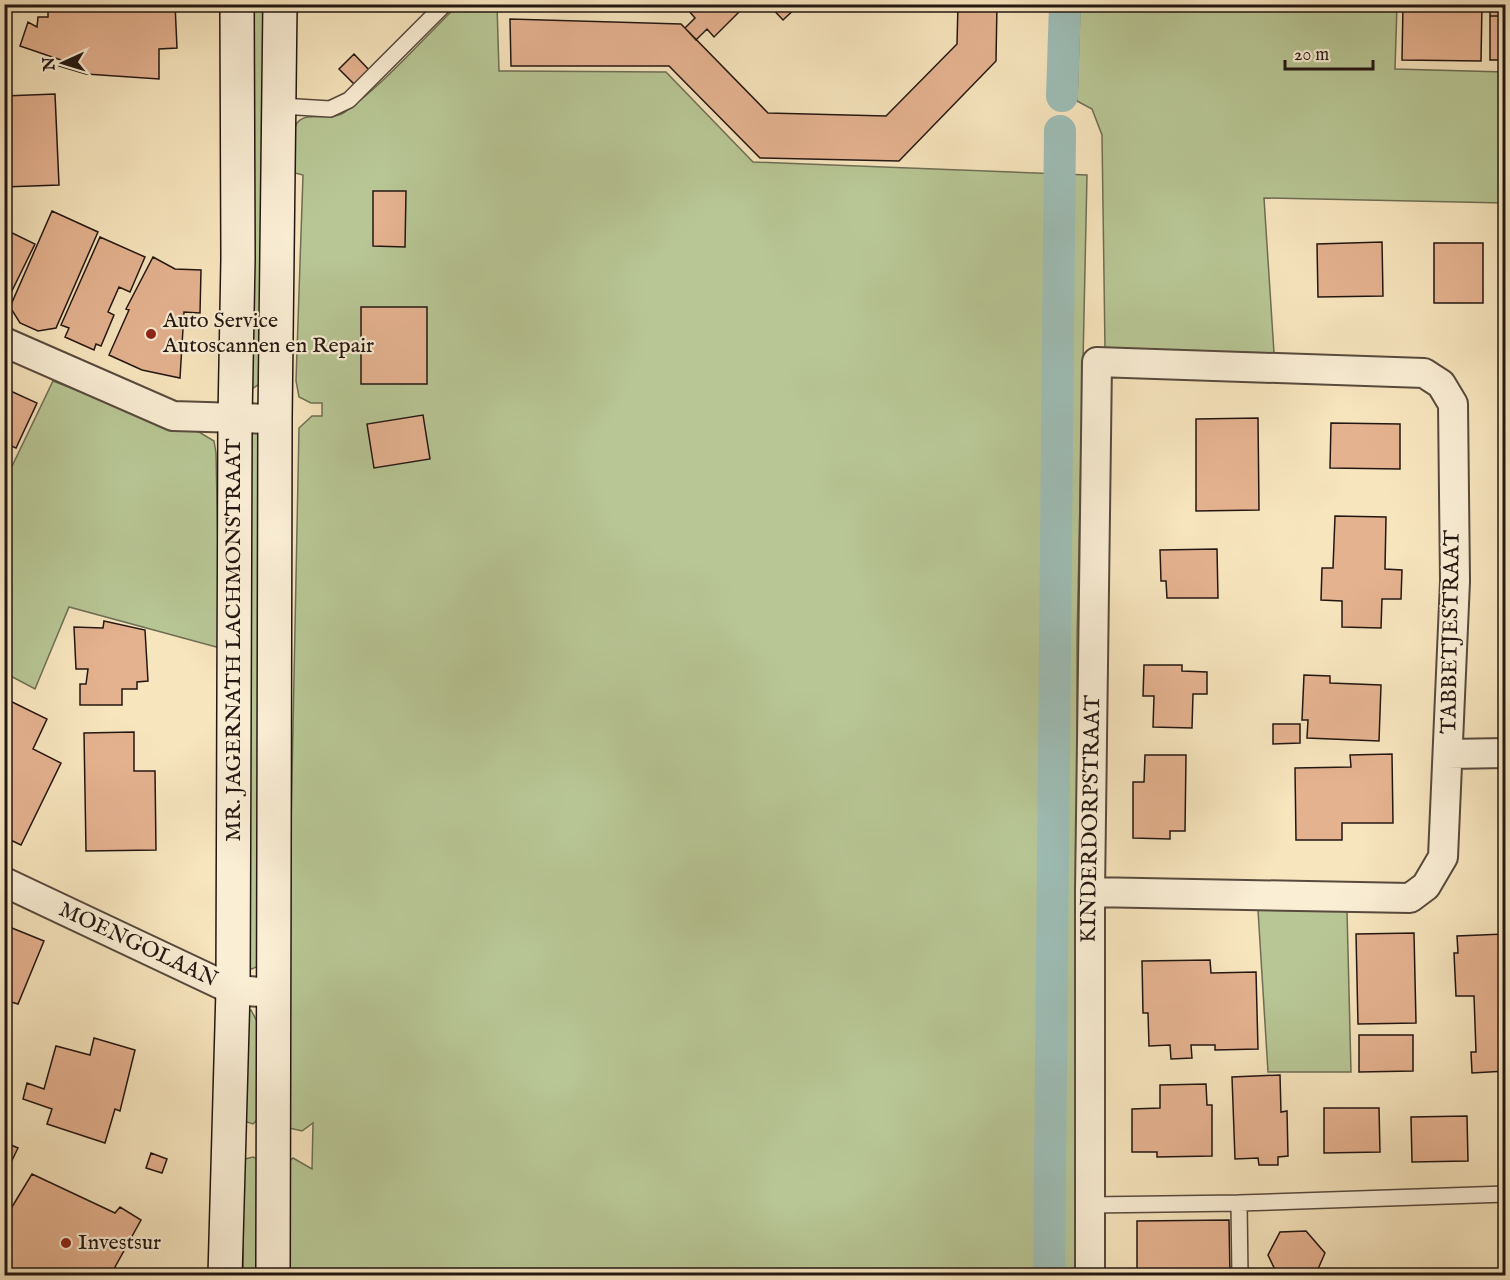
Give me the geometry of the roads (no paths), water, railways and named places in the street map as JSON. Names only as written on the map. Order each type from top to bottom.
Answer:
[{"type":"main road","name":"MR. JAGERNATH LACHMONSTRAAT","points":[[225,1275],[233,990],[235,418],[238,259],[237,4]]},
{"type":"main road","name":"MR. JAGERNATH LACHMONSTRAAT","points":[[273,1275],[275,419],[280,4]]},
{"type":"street","points":[[4,342],[173,416],[275,419]]},
{"type":"street","name":"TABBETJESTRAAT","points":[[1090,892],[1410,898],[1426,886],[1443,857],[1455,581],[1453,404],[1441,384],[1424,373],[1097,362]]},
{"type":"street","name":"KINDERDORPSTRAAT","points":[[1090,1275],[1090,892],[1097,362]]},
{"type":"street","points":[[1448,754],[1506,753]]},
{"type":"street","name":"MOENGOLAAN","points":[[4,882],[233,990],[275,993]]},
{"type":"lane","points":[[280,106],[330,109],[349,100],[445,4]]},
{"type":"lane","points":[[1090,1205],[1239,1203],[1506,1194]]},
{"type":"lane","points":[[1239,1203],[1240,1275]]},
{"type":"waterway","points":[[1062,96],[1065,4]]},
{"type":"waterway","points":[[1049,1276],[1060,131]]},
{"type":"place","name":"Auto Service Autoscannen en Repair","points":[[151,334]]},
{"type":"place","name":"Investsur","points":[[66,1243]]}]
